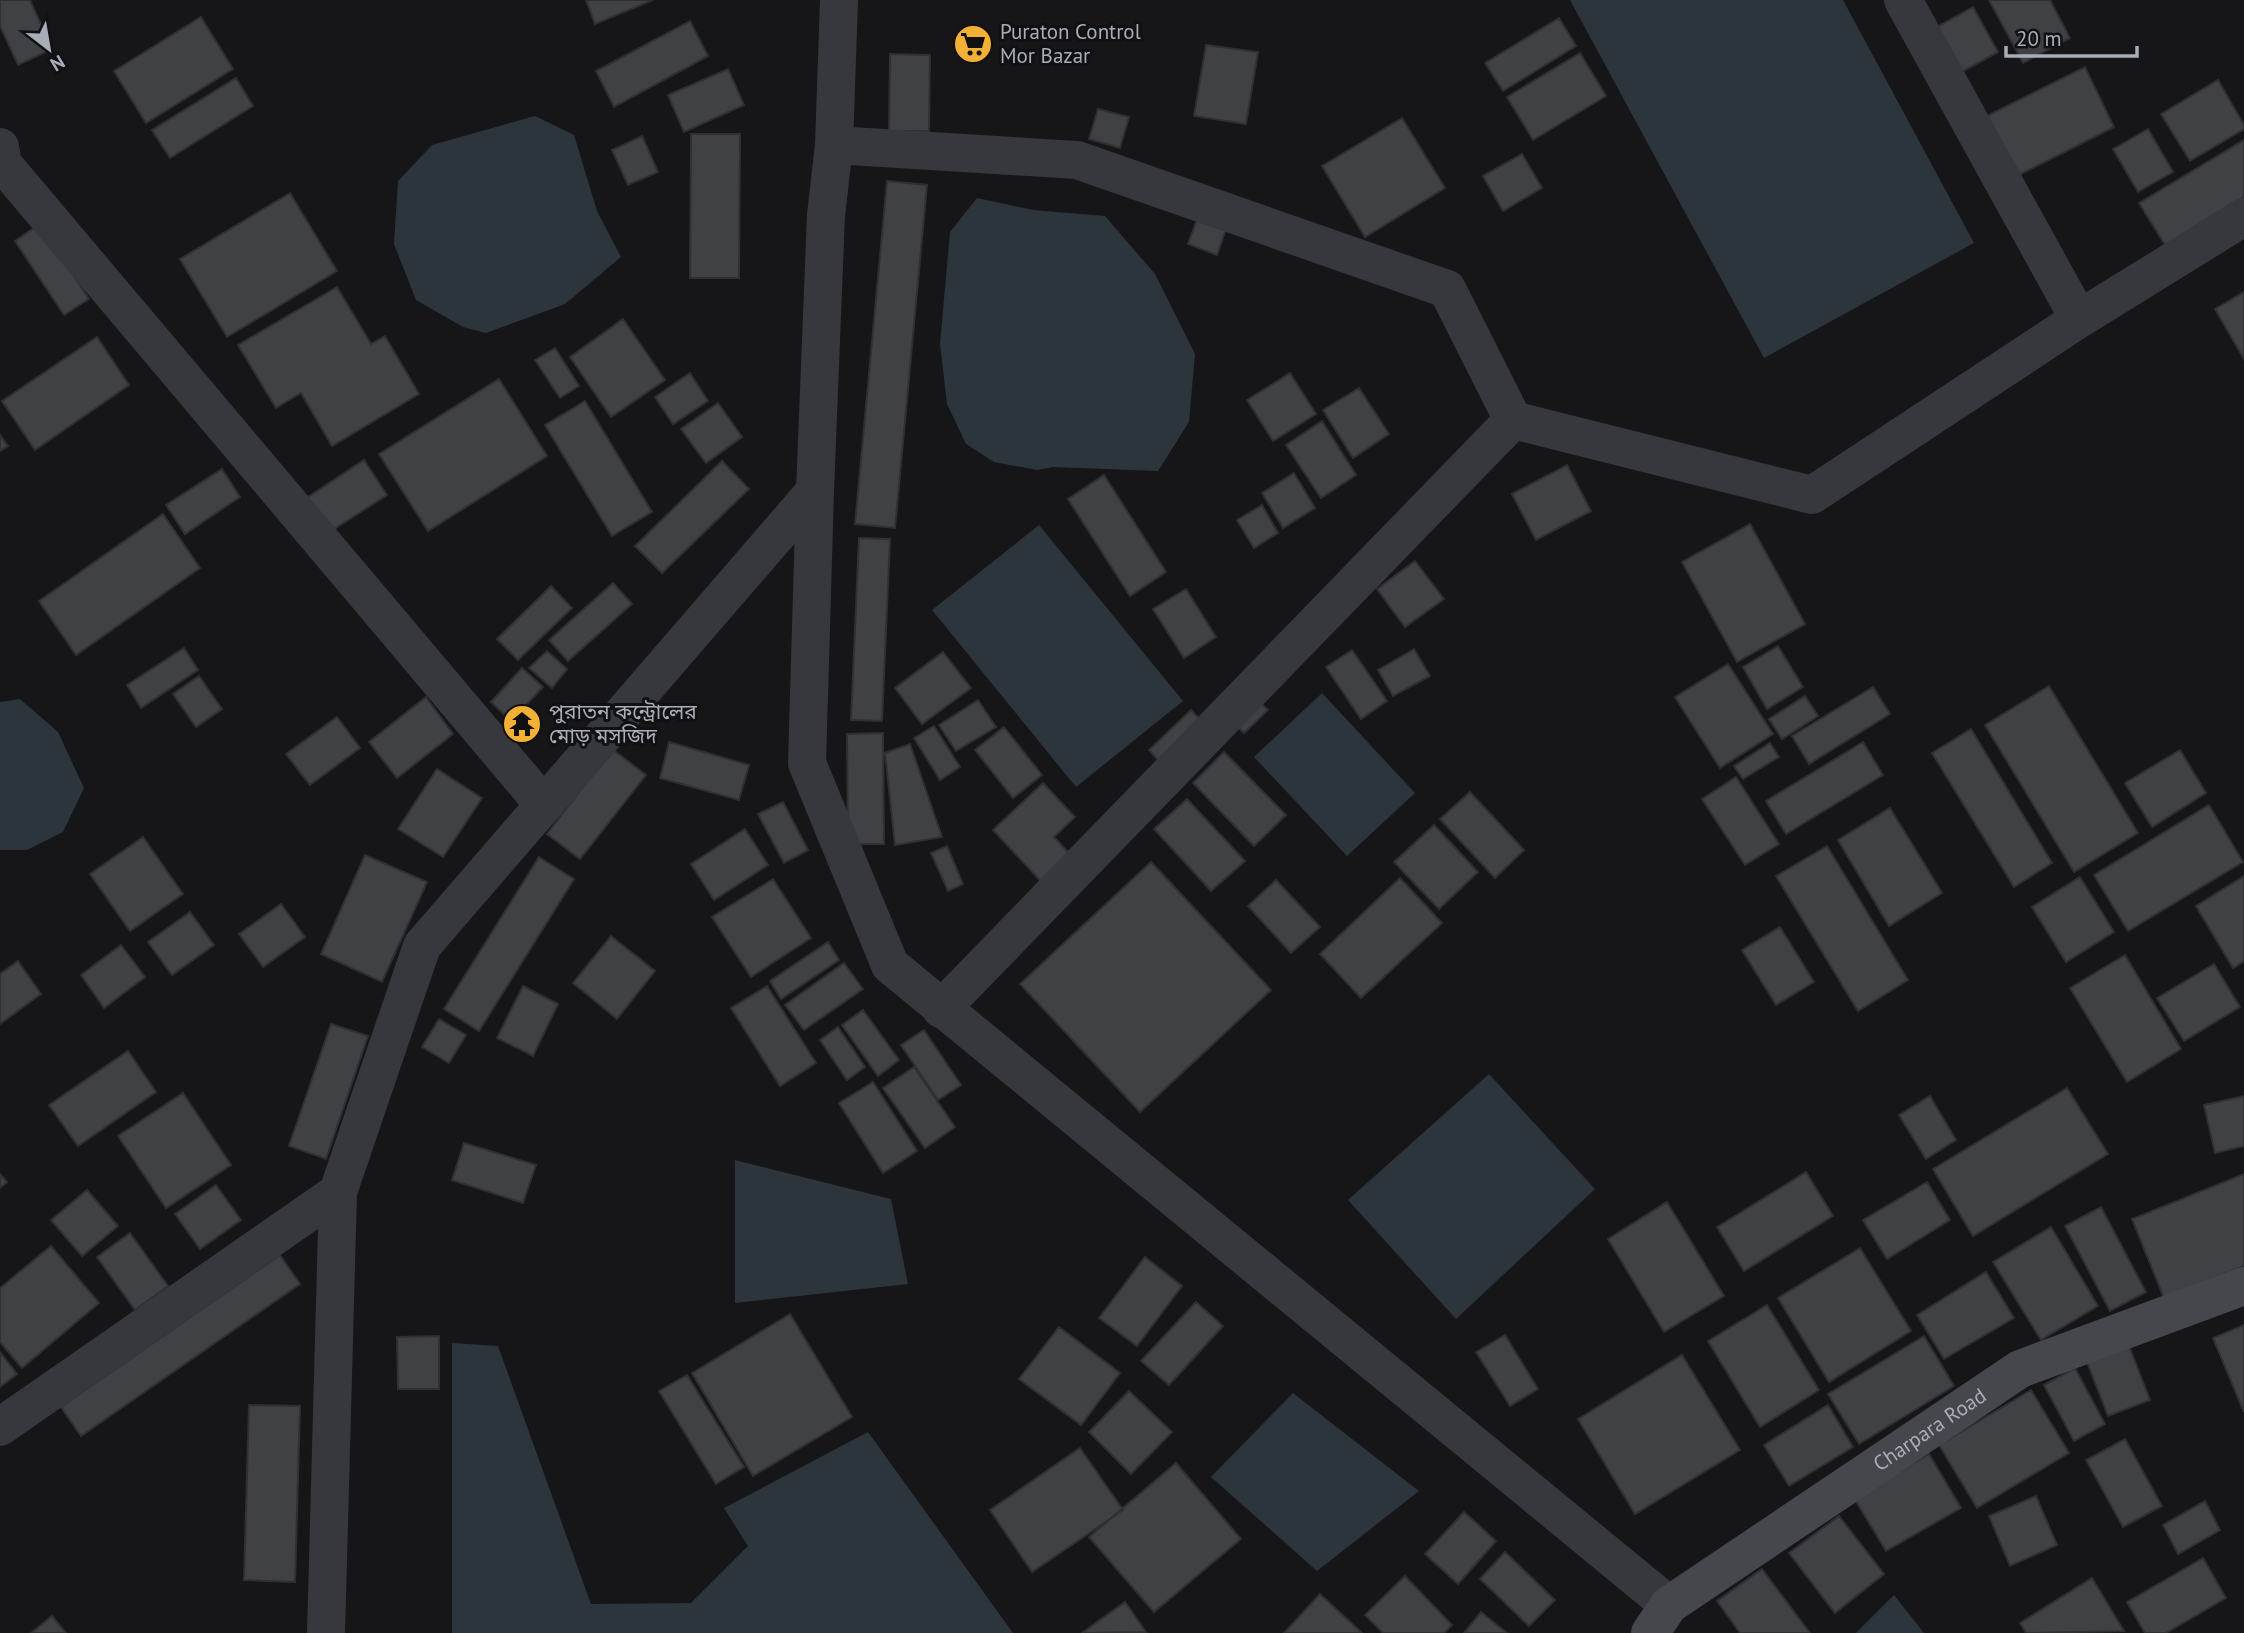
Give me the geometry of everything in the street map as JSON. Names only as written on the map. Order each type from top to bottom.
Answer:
[{"type":"street","points":[[839,0],[834,145],[826,215],[807,763],[890,965],[1659,1619]]},
{"type":"street","points":[[1903,0],[2080,319]]},
{"type":"street","points":[[834,145],[1077,160],[1447,289],[1513,419],[1812,495],[2080,319],[2244,217]]},
{"type":"street","points":[[1,159],[544,805]]},
{"type":"street","points":[[941,1009],[1513,419]]},
{"type":"street","points":[[327,1633],[338,1192],[422,946],[815,491]]},
{"type":"street","points":[[0,1427],[338,1192]]},
{"type":"street","name":"Charpara Road","points":[[1659,1619],[2020,1369],[2244,1286]]},
{"type":"shaded area","points":[[1570,0],[1843,0],[1974,243],[1764,358]]},
{"type":"shaded area","points":[[535,116],[574,135],[597,211],[621,257],[565,304],[486,333],[463,327],[416,300],[394,244],[398,181],[432,145]]},
{"type":"shaded area","points":[[977,198],[1033,210],[1105,216],[1155,274],[1195,354],[1189,422],[1158,471],[1053,467],[1037,470],[994,462],[966,444],[947,404],[940,344],[950,232]]},
{"type":"shaded area","points":[[1039,525],[1183,701],[1076,787],[932,610]]},
{"type":"shaded area","points":[[1322,693],[1415,793],[1347,856],[1254,757]]},
{"type":"shaded area","points":[[20,699],[58,732],[84,788],[63,832],[27,850],[0,850],[0,702]]},
{"type":"shaded area","points":[[1489,1074],[1595,1189],[1456,1319],[1348,1200]]},
{"type":"shaded area","points":[[735,1160],[891,1199],[908,1284],[735,1303]]},
{"type":"shaded area","points":[[452,1343],[498,1346],[591,1604],[691,1603],[748,1546],[724,1508],[868,1432],[1013,1633],[452,1633]]},
{"type":"shaded area","points":[[1293,1393],[1419,1491],[1317,1571],[1211,1477]]},
{"type":"shaded area","points":[[1894,1595],[1924,1633],[1856,1633]]},
{"type":"building","points":[[0,0],[30,0],[52,49],[18,65],[0,26]]},
{"type":"building","points":[[586,0],[653,0],[595,24]]},
{"type":"building","points":[[1989,0],[2050,0],[2070,38],[2023,63]]},
{"type":"building","points":[[1973,7],[1998,52],[1960,73],[1935,28]]},
{"type":"building","points":[[201,17],[233,69],[146,123],[114,71]]},
{"type":"building","points":[[1559,18],[1576,46],[1503,91],[1485,63]]},
{"type":"building","points":[[690,21],[708,56],[614,107],[596,71]]},
{"type":"building","points":[[1206,45],[1258,52],[1246,124],[1194,116]]},
{"type":"building","points":[[1580,53],[1606,96],[1533,140],[1507,97]]},
{"type":"building","points":[[890,54],[930,55],[929,131],[889,131]]},
{"type":"building","points":[[2085,67],[2114,127],[2013,178],[1983,118]]},
{"type":"building","points":[[728,69],[744,105],[684,132],[668,95]]},
{"type":"building","points":[[236,78],[253,106],[170,158],[152,130]]},
{"type":"building","points":[[2218,80],[2244,129],[2190,161],[2161,114]]},
{"type":"building","points":[[1098,109],[1129,117],[1120,148],[1089,139]]},
{"type":"building","points":[[1402,118],[1445,188],[1365,237],[1322,166]]},
{"type":"building","points":[[2148,129],[2173,172],[2138,192],[2113,149]]},
{"type":"building","points":[[691,134],[740,134],[739,278],[690,278]]},
{"type":"building","points":[[642,136],[658,172],[628,185],[612,150]]},
{"type":"building","points":[[2244,140],[2244,197],[2165,245],[2139,203]]},
{"type":"building","points":[[1522,154],[1542,188],[1503,211],[1483,176]]},
{"type":"building","points":[[887,181],[927,185],[895,528],[855,524]]},
{"type":"building","points":[[290,193],[337,271],[227,337],[180,259]]},
{"type":"building","points":[[1198,217],[1227,226],[1217,255],[1188,244]]},
{"type":"building","points":[[40,224],[89,299],[64,315],[15,241]]},
{"type":"building","points":[[337,287],[371,344],[385,336],[419,394],[332,446],[301,393],[276,408],[238,345]]},
{"type":"building","points":[[2244,292],[2244,359],[2215,309]]},
{"type":"building","points":[[623,319],[665,380],[611,417],[570,357]]},
{"type":"building","points":[[97,337],[129,385],[35,450],[2,401]]},
{"type":"building","points":[[555,348],[579,386],[560,398],[535,360]]},
{"type":"building","points":[[690,373],[708,401],[673,424],[655,397]]},
{"type":"building","points":[[1290,373],[1316,414],[1273,441],[1247,400]]},
{"type":"building","points":[[499,379],[547,456],[428,531],[379,454]]},
{"type":"building","points":[[1359,388],[1389,434],[1353,458],[1323,410]]},
{"type":"building","points":[[585,401],[652,512],[612,536],[545,425]]},
{"type":"building","points":[[718,403],[742,437],[706,463],[681,429]]},
{"type":"building","points":[[1322,421],[1356,475],[1321,498],[1286,445]]},
{"type":"building","points":[[0,435],[8,446],[0,451]]},
{"type":"building","points":[[364,460],[387,495],[328,533],[305,499]]},
{"type":"building","points":[[722,461],[749,489],[662,573],[635,546]]},
{"type":"building","points":[[1567,465],[1591,511],[1536,540],[1512,494]]},
{"type":"building","points":[[222,469],[240,497],[185,534],[166,505]]},
{"type":"building","points":[[1294,473],[1315,508],[1283,528],[1262,493]]},
{"type":"building","points":[[1104,475],[1166,572],[1130,596],[1068,499]]},
{"type":"building","points":[[1262,505],[1278,533],[1254,548],[1237,520]]},
{"type":"building","points":[[163,514],[200,568],[76,655],[39,601]]},
{"type":"building","points":[[1750,524],[1805,624],[1737,662],[1682,562]]},
{"type":"building","points":[[859,538],[890,539],[882,721],[851,720]]},
{"type":"building","points":[[1415,561],[1444,599],[1405,627],[1377,589]]},
{"type":"building","points":[[613,583],[632,604],[568,661],[549,640]]},
{"type":"building","points":[[551,586],[572,608],[518,660],[497,639]]},
{"type":"building","points":[[1186,589],[1216,637],[1184,658],[1153,609]]},
{"type":"building","points":[[1778,646],[1803,687],[1767,709],[1743,667]]},
{"type":"building","points":[[184,648],[198,670],[141,708],[127,685]]},
{"type":"building","points":[[1414,649],[1430,676],[1393,696],[1378,670]]},
{"type":"building","points":[[1352,650],[1387,701],[1361,719],[1326,667]]},
{"type":"building","points":[[547,651],[567,669],[552,688],[529,668]]},
{"type":"building","points":[[943,652],[971,688],[922,724],[895,688]]},
{"type":"building","points":[[1728,664],[1773,734],[1720,768],[1675,697]]},
{"type":"building","points":[[522,668],[543,687],[511,721],[491,702]]},
{"type":"building","points":[[199,676],[222,709],[196,727],[173,694]]},
{"type":"building","points":[[2049,686],[2138,833],[2074,872],[1985,725]]},
{"type":"building","points":[[1873,687],[1890,714],[1809,764],[1792,736]]},
{"type":"building","points":[[1805,696],[1818,716],[1782,739],[1769,719]]},
{"type":"building","points":[[426,697],[453,734],[397,778],[369,742]]},
{"type":"building","points":[[1254,697],[1268,710],[1244,733],[1231,720]]},
{"type":"building","points":[[978,700],[996,727],[956,751],[939,725]]},
{"type":"building","points":[[1191,710],[1208,728],[1165,768],[1149,750]]},
{"type":"building","points":[[337,717],[360,748],[310,785],[286,754]]},
{"type":"building","points":[[934,726],[960,767],[940,780],[914,738]]},
{"type":"building","points":[[1004,727],[1042,775],[1013,798],[975,750]]},
{"type":"building","points":[[1971,729],[2052,863],[2014,887],[1932,753]]},
{"type":"building","points":[[883,733],[884,844],[848,844],[847,734]]},
{"type":"building","points":[[669,742],[749,765],[739,800],[660,778]]},
{"type":"building","points":[[1863,742],[1883,775],[1786,834],[1766,801]]},
{"type":"building","points":[[1770,743],[1779,757],[1743,779],[1734,766]]},
{"type":"building","points":[[910,744],[942,837],[895,845],[885,753]]},
{"type":"building","points":[[612,749],[646,775],[580,859],[547,834]]},
{"type":"building","points":[[2180,750],[2206,793],[2152,827],[2125,783]]},
{"type":"building","points":[[1224,752],[1286,815],[1254,846],[1193,783]]},
{"type":"building","points":[[437,769],[482,798],[443,857],[398,829]]},
{"type":"building","points":[[1736,777],[1779,844],[1745,865],[1702,799]]},
{"type":"building","points":[[1043,783],[1075,817],[1054,837],[1078,863],[1049,890],[993,830]]},
{"type":"building","points":[[1470,792],[1524,850],[1495,878],[1440,819]]},
{"type":"building","points":[[1187,799],[1245,861],[1211,891],[1154,829]]},
{"type":"building","points":[[783,802],[808,850],[784,863],[758,814]]},
{"type":"building","points":[[2209,805],[2243,862],[2128,931],[2094,875]]},
{"type":"building","points":[[1890,808],[1942,893],[1889,926],[1838,840]]},
{"type":"building","points":[[1434,825],[1478,872],[1439,909],[1394,862]]},
{"type":"building","points":[[745,829],[768,865],[714,900],[691,864]]},
{"type":"building","points":[[143,837],[183,894],[130,931],[90,874]]},
{"type":"building","points":[[947,846],[963,884],[948,891],[931,853]]},
{"type":"building","points":[[1827,846],[1908,980],[1858,1011],[1776,876]]},
{"type":"building","points":[[365,855],[427,882],[382,982],[321,954]]},
{"type":"building","points":[[539,857],[574,879],[479,1031],[444,1009]]},
{"type":"building","points":[[1151,862],[1271,990],[1140,1112],[1020,984]]},
{"type":"building","points":[[2244,876],[2244,961],[2233,968],[2196,906]]},
{"type":"building","points":[[2080,877],[2114,932],[2066,962],[2032,907]]},
{"type":"building","points":[[1400,878],[1442,923],[1361,998],[1320,954]]},
{"type":"building","points":[[773,879],[811,938],[751,977],[712,917]]},
{"type":"building","points":[[1276,880],[1320,927],[1291,953],[1248,906]]},
{"type":"building","points":[[281,904],[305,937],[263,967],[239,934]]},
{"type":"building","points":[[190,912],[214,945],[172,975],[148,942]]},
{"type":"building","points":[[1780,927],[1814,982],[1776,1005],[1742,950]]},
{"type":"building","points":[[611,936],[655,971],[617,1019],[573,983]]},
{"type":"building","points":[[828,942],[839,960],[781,999],[770,981]]},
{"type":"building","points":[[121,945],[145,977],[104,1008],[81,975]]},
{"type":"building","points":[[2125,955],[2181,1049],[2127,1082],[2070,988]]},
{"type":"building","points":[[18,961],[41,994],[0,1024],[0,974]]},
{"type":"building","points":[[844,963],[863,989],[804,1030],[785,1005]]},
{"type":"building","points":[[2214,964],[2240,1007],[2184,1041],[2157,998]]},
{"type":"building","points":[[523,986],[558,1004],[533,1056],[497,1038]]},
{"type":"building","points":[[767,986],[816,1063],[780,1086],[731,1008]]},
{"type":"building","points":[[863,1010],[899,1060],[878,1076],[842,1025]]},
{"type":"building","points":[[439,1019],[466,1035],[449,1063],[422,1047]]},
{"type":"building","points":[[331,1024],[368,1036],[326,1159],[289,1146]]},
{"type":"building","points":[[838,1027],[865,1067],[847,1080],[820,1040]]},
{"type":"building","points":[[924,1030],[961,1085],[938,1100],[901,1045]]},
{"type":"building","points":[[128,1051],[156,1092],[78,1146],[49,1105]]},
{"type":"building","points":[[914,1067],[955,1127],[925,1148],[883,1088]]},
{"type":"building","points":[[873,1082],[917,1151],[883,1173],[839,1103]]},
{"type":"building","points":[[2067,1088],[2108,1154],[1973,1236],[1933,1169]]},
{"type":"building","points":[[183,1093],[231,1165],[166,1208],[118,1136]]},
{"type":"building","points":[[1930,1096],[1956,1140],[1926,1159],[1899,1115]]},
{"type":"building","points":[[2244,1096],[2244,1146],[2215,1153],[2204,1105]]},
{"type":"building","points":[[464,1143],[536,1165],[523,1203],[452,1180]]},
{"type":"building","points":[[1806,1172],[1833,1216],[1744,1271],[1717,1227]]},
{"type":"building","points":[[0,1174],[7,1182],[0,1188]]},
{"type":"building","points":[[2244,1174],[2244,1266],[2164,1298],[2132,1219]]},
{"type":"building","points":[[1927,1182],[1950,1220],[1887,1259],[1863,1220]]},
{"type":"building","points":[[216,1185],[241,1220],[200,1249],[175,1214]]},
{"type":"building","points":[[87,1190],[118,1226],[82,1256],[51,1220]]},
{"type":"building","points":[[1667,1202],[1724,1296],[1664,1332],[1608,1239]]},
{"type":"building","points":[[2101,1207],[2146,1292],[2110,1311],[2065,1226]]},
{"type":"building","points":[[2051,1227],[2098,1306],[2041,1340],[1993,1262]]},
{"type":"building","points":[[130,1233],[168,1286],[135,1310],[97,1257]]},
{"type":"building","points":[[51,1246],[99,1303],[22,1368],[0,1342],[0,1288]]},
{"type":"building","points":[[1860,1248],[1911,1331],[1829,1382],[1778,1298]]},
{"type":"building","points":[[280,1255],[300,1284],[81,1436],[61,1407]]},
{"type":"building","points":[[1145,1257],[1182,1286],[1137,1346],[1099,1318]]},
{"type":"building","points":[[1986,1272],[2014,1318],[1944,1359],[1917,1315]]},
{"type":"building","points":[[1196,1302],[1223,1326],[1169,1385],[1141,1361]]},
{"type":"building","points":[[1767,1305],[1819,1390],[1760,1427],[1708,1341]]},
{"type":"building","points":[[790,1314],[852,1417],[753,1476],[692,1373]]},
{"type":"building","points":[[2244,1325],[2244,1412],[2213,1338]]},
{"type":"building","points":[[1059,1327],[1120,1373],[1081,1425],[1019,1379]]},
{"type":"building","points":[[1505,1335],[1538,1389],[1510,1406],[1476,1352]]},
{"type":"building","points":[[439,1336],[439,1389],[398,1389],[397,1337]]},
{"type":"building","points":[[1924,1336],[1954,1386],[1859,1444],[1828,1394]]},
{"type":"building","points":[[2129,1346],[2150,1400],[2108,1416],[2087,1362]]},
{"type":"building","points":[[0,1352],[17,1374],[0,1387]]},
{"type":"building","points":[[1682,1355],[1740,1450],[1635,1514],[1578,1419]]},
{"type":"building","points":[[2075,1368],[2105,1424],[2074,1441],[2044,1385]]},
{"type":"building","points":[[687,1375],[744,1467],[716,1484],[659,1391]]},
{"type":"building","points":[[2031,1390],[2069,1453],[1977,1508],[1939,1445]]},
{"type":"building","points":[[1129,1391],[1172,1432],[1131,1474],[1089,1432]]},
{"type":"building","points":[[249,1405],[300,1406],[295,1582],[244,1580]]},
{"type":"building","points":[[1828,1405],[1853,1447],[1789,1486],[1764,1445]]},
{"type":"building","points":[[2125,1439],[2162,1506],[2123,1527],[2086,1460]]},
{"type":"building","points":[[1080,1448],[1123,1510],[1032,1572],[990,1510]]},
{"type":"building","points":[[1929,1454],[1961,1508],[1886,1551],[1854,1498]]},
{"type":"building","points":[[1176,1463],[1241,1539],[1154,1612],[1089,1537]]},
{"type":"building","points":[[2036,1496],[2057,1545],[2010,1566],[1989,1516]]},
{"type":"building","points":[[2205,1501],[2220,1530],[2178,1554],[2163,1525]]},
{"type":"building","points":[[1464,1512],[1496,1541],[1458,1584],[1425,1554]]},
{"type":"building","points":[[1839,1516],[1884,1574],[1835,1613],[1789,1553]]},
{"type":"building","points":[[1505,1552],[1555,1600],[1529,1626],[1480,1579]]},
{"type":"building","points":[[2203,1558],[2226,1598],[2166,1633],[2145,1633],[2127,1602]]},
{"type":"building","points":[[1762,1569],[1810,1633],[1740,1633],[1717,1601]]},
{"type":"building","points":[[1405,1576],[1452,1625],[1444,1633],[1383,1633],[1365,1615]]},
{"type":"building","points":[[2092,1578],[2124,1631],[2026,1633],[2020,1623]]},
{"type":"building","points":[[1320,1594],[1362,1633],[1284,1633]]},
{"type":"building","points":[[1125,1602],[1146,1632],[1082,1633]]},
{"type":"building","points":[[1481,1612],[1507,1633],[1464,1633]]},
{"type":"building","points":[[52,1616],[66,1633],[31,1633]]},
{"type":"place","name":"Puraton Control Mor Bazar","points":[[973,44]]},
{"type":"place","name":"পুরাতন কন্ট্রোলের মোড় মসজিদ","points":[[522,724]]}]
